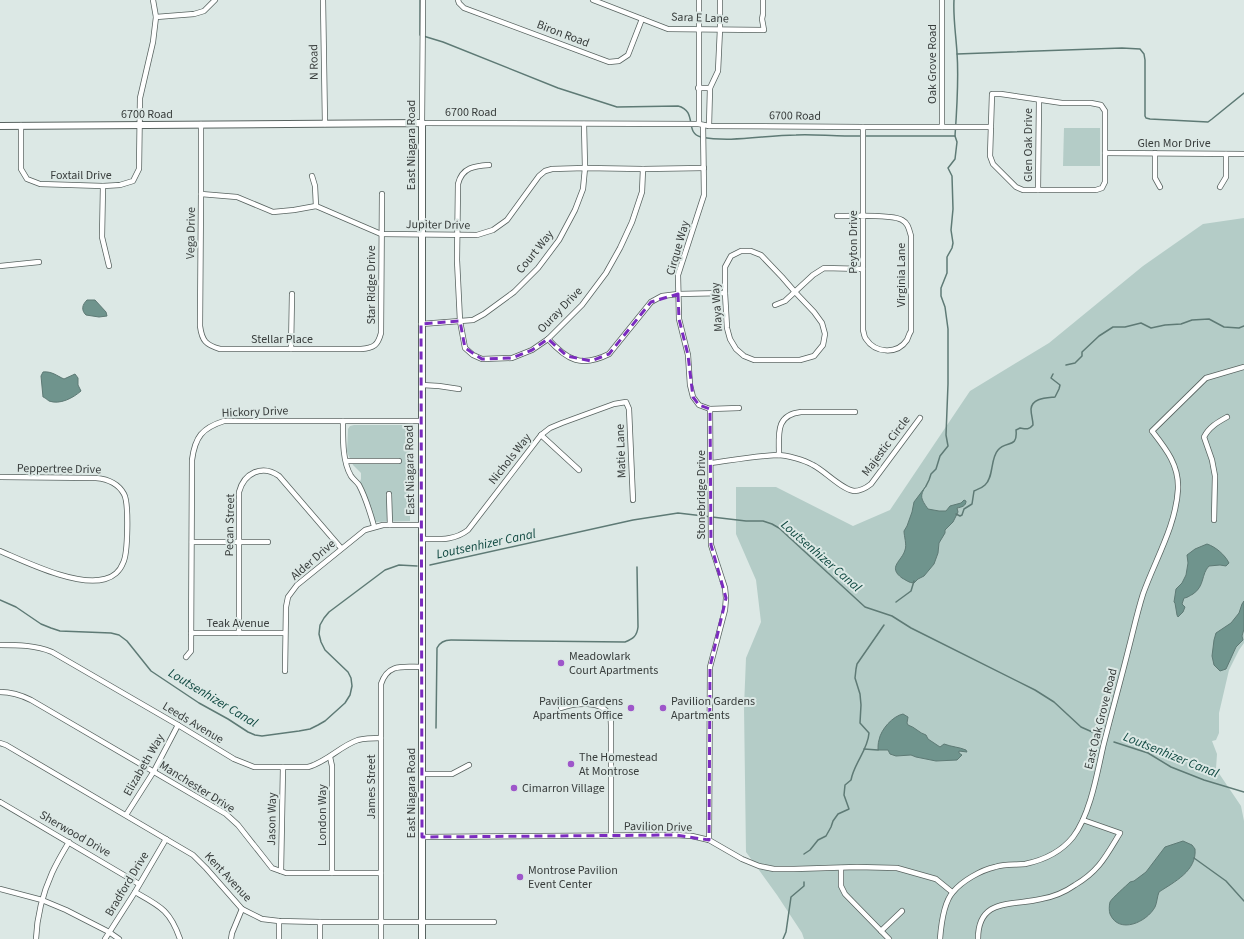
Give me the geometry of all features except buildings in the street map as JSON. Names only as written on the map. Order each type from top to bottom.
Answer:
[{"type":"street","points":[[139,125],[140,98],[153,42],[156,17],[153,0]]},
{"type":"street","points":[[156,17],[194,14],[204,11],[215,0]]},
{"type":"street","name":"N Road","points":[[323,0],[325,124]]},
{"type":"street","name":"East Niagara Road","points":[[422,939],[421,235],[423,0]]},
{"type":"street","name":"Biron Road","points":[[458,0],[464,8],[609,62],[619,61],[628,55],[642,19]]},
{"type":"street","name":"Sara E Lane","points":[[592,0],[668,28],[764,30],[762,19],[763,0]]},
{"type":"street","name":"Cirque Way","points":[[699,0],[698,88],[704,168],[704,195],[678,275],[678,294],[679,319],[688,354],[690,385],[693,397],[699,405],[710,409]]},
{"type":"street","points":[[709,126],[710,88],[718,72],[720,0]]},
{"type":"street","name":"Oak Grove Road","points":[[942,0],[942,127]]},
{"type":"street","points":[[698,88],[710,88]]},
{"type":"street","points":[[992,94],[1038,100],[1062,103],[1091,103],[1101,105],[1105,111],[1104,182],[1102,188],[1096,190],[1023,190],[1016,187],[993,164],[990,156],[992,94]]},
{"type":"street","name":"Glen Oak Drive","points":[[1038,100],[1038,190]]},
{"type":"street","name":"6700 Road","points":[[0,126],[422,123],[990,127]]},
{"type":"street","name":"Vega Drive","points":[[201,124],[202,194],[200,326],[201,336],[204,341]]},
{"type":"street","name":"Court Way","points":[[421,324],[473,320],[484,314],[514,292],[538,268],[559,240],[575,210],[583,189],[585,168],[584,124]]},
{"type":"street","name":"Foxtail Drive","points":[[21,126],[21,169],[27,179],[40,184],[103,186],[120,185],[133,181],[139,169],[139,125]]},
{"type":"street","name":"Peyton Drive","points":[[863,127],[863,330],[865,338],[878,350]]},
{"type":"street","name":"Glen Mor Drive","points":[[1105,153],[1244,154]]},
{"type":"street","points":[[1155,153],[1155,178],[1160,187]]},
{"type":"street","points":[[1220,187],[1226,176],[1226,154]]},
{"type":"street","name":"Ouray Drive","points":[[489,165],[475,166],[465,171],[459,178],[458,184],[457,235],[460,321],[465,348],[482,359],[512,358],[532,350],[548,338],[582,305],[606,272],[620,248],[632,222],[642,192],[643,169]]},
{"type":"street","name":"Jupiter Drive","points":[[316,206],[381,234],[477,235],[493,230],[508,220],[539,176],[545,171],[552,169],[585,168],[704,168]]},
{"type":"street","points":[[202,194],[237,197],[273,212],[294,210],[316,206],[316,186],[312,176]]},
{"type":"street","points":[[103,186],[102,237],[109,266]]},
{"type":"street","name":"Star Ridge Drive","points":[[361,349],[369,348],[375,345],[379,340],[381,333],[382,194]]},
{"type":"street","points":[[836,216],[863,216]]},
{"type":"street","name":"Virginia Lane","points":[[863,216],[893,217],[902,220],[908,226],[911,236],[911,331],[906,341],[900,347],[886,351],[878,350]]},
{"type":"street","name":"Maya Way","points":[[741,251],[751,251],[761,255],[794,292],[814,312],[822,323],[825,334],[823,345],[814,356],[800,360],[754,360],[744,356],[736,349],[730,340],[727,328],[725,293],[725,267],[731,256],[741,251]]},
{"type":"street","points":[[0,266],[39,262]]},
{"type":"street","points":[[775,305],[785,301],[813,275],[824,268],[863,268]]},
{"type":"street","points":[[548,338],[557,349],[566,356],[578,360],[591,361],[609,354],[651,302],[662,296],[678,294],[725,293]]},
{"type":"street","points":[[291,349],[292,294]]},
{"type":"street","name":"Stellar Place","points":[[204,341],[210,346],[220,349],[361,349]]},
{"type":"street","name":"East Oak Grove Road","points":[[940,939],[940,929],[945,909],[952,892],[973,875],[995,867],[1026,864],[1045,858],[1062,848],[1073,836],[1084,820],[1143,594],[1174,513],[1178,489],[1177,473],[1172,458],[1152,432],[1206,378],[1244,367]]},
{"type":"street","points":[[422,385],[459,389]]},
{"type":"street","name":"Nichols Way","points":[[422,539],[454,538],[462,535],[468,530],[541,435],[550,428],[614,404],[626,402]]},
{"type":"street","name":"Matie Lane","points":[[626,402],[629,409],[633,500]]},
{"type":"street","points":[[710,409],[739,408]]},
{"type":"street","name":"Stonebridge Drive","points":[[709,840],[710,667],[725,610],[726,598],[725,588],[711,545],[710,409]]},
{"type":"street","points":[[779,455],[779,430],[782,422],[792,413],[855,412]]},
{"type":"street","points":[[1214,520],[1214,476],[1212,460],[1204,437],[1207,431],[1215,424],[1227,417]]},
{"type":"street","name":"Majestic Circle","points":[[711,463],[779,455],[801,460],[813,465],[846,488],[853,491],[858,490],[871,484],[920,418]]},
{"type":"street","points":[[342,420],[343,450],[346,461],[351,476],[358,483],[365,496],[374,526]]},
{"type":"street","name":"Hickory Drive","points":[[186,657],[191,652],[192,460],[196,440],[206,429],[214,424],[224,421],[421,420]]},
{"type":"street","points":[[541,435],[579,470]]},
{"type":"street","points":[[346,461],[399,461]]},
{"type":"street","name":"Pecan Street","points":[[239,633],[240,492],[241,484],[245,478],[254,472],[267,470],[279,476],[341,548]]},
{"type":"street","name":"Peppertree Drive","points":[[0,477],[105,479],[113,482],[124,494],[127,504],[127,520],[126,550],[123,564],[117,572],[105,579],[93,580],[70,578],[0,551]]},
{"type":"street","points":[[390,494],[390,525]]},
{"type":"street","name":"Alder Drive","points":[[285,671],[286,607],[288,596],[297,585],[365,530],[374,526],[422,525]]},
{"type":"street","points":[[192,542],[268,542]]},
{"type":"street","name":"Teak Avenue","points":[[191,633],[285,633]]},
{"type":"street","name":"Leeds Avenue","points":[[0,645],[29,645],[40,647],[52,652],[178,725],[234,760],[254,767],[308,767],[316,765],[357,740],[364,738],[381,738]]},
{"type":"street","name":"James Street","points":[[381,939],[381,684],[384,676],[390,670],[398,667],[422,667]]},
{"type":"street","name":"Manchester Drive","points":[[0,692],[19,694],[31,700],[226,814],[238,826],[272,868],[286,873],[381,873]]},
{"type":"street","points":[[561,708],[572,704],[597,705],[605,709],[610,716],[611,836]]},
{"type":"street","name":"Elizabeth Way","points":[[126,815],[154,771],[178,725]]},
{"type":"street","name":"Kent Avenue","points":[[0,743],[6,745],[193,855],[242,909],[262,919],[320,922],[494,922]]},
{"type":"street","name":"London Way","points":[[330,756],[332,766],[332,873]]},
{"type":"street","points":[[422,774],[452,774],[469,765]]},
{"type":"street","name":"Jason Way","points":[[281,871],[283,767]]},
{"type":"street","name":"Sherwood Drive","points":[[0,802],[139,884]]},
{"type":"street","points":[[978,939],[978,932],[982,920],[989,910],[1002,904],[1041,899],[1059,893],[1074,886],[1091,874],[1102,862],[1120,833],[1084,820]]},
{"type":"street","name":"Pavilion Drive","points":[[422,837],[692,836],[709,840],[742,859],[759,866],[774,869],[897,868],[936,879],[952,892]]},
{"type":"street","name":"Bradford Drive","points":[[105,939],[166,839]]},
{"type":"street","points":[[36,939],[42,900],[52,873],[69,842]]},
{"type":"street","points":[[841,868],[841,886],[845,894],[889,939]]},
{"type":"street","points":[[0,889],[42,900],[66,910],[109,932],[119,939]]},
{"type":"street","points":[[135,892],[166,911],[173,922],[180,939]]},
{"type":"street","points":[[231,939],[232,932],[242,909]]},
{"type":"street","points":[[881,931],[902,911]]},
{"type":"street","points":[[279,921],[279,939]]},
{"type":"street","points":[[320,922],[320,939]]},
{"type":"highlighted area","points":[[678,294],[679,319],[688,355],[693,397],[699,405],[710,409],[711,545],[726,598],[710,667],[709,840],[675,835],[422,837],[421,324],[460,321],[465,348],[482,359],[512,358],[532,350],[548,339],[567,356],[591,361],[609,354],[651,302]]},
{"type":"shaded area","points":[[1064,128],[1100,128],[1100,166],[1063,166]]},
{"type":"shaded area","points":[[1244,218],[1244,643],[1229,670],[1219,713],[1219,733],[1216,740],[1212,741],[1217,754],[1216,769],[1241,806],[1244,821],[1244,939],[804,939],[802,933],[777,895],[746,852],[744,707],[746,658],[761,622],[756,580],[736,534],[736,487],[776,487],[853,526],[890,510],[970,391],[1049,343],[1143,266],[1203,224]]},
{"type":"shaded area","points":[[87,300],[95,300],[106,312],[107,316],[99,317],[86,315],[83,308]]},
{"type":"shaded area","points":[[43,372],[52,373],[64,379],[75,374],[78,378],[78,385],[81,391],[66,400],[58,402],[49,401],[43,397],[41,376]]},
{"type":"shaded area","points":[[354,425],[410,425],[410,521],[375,522],[359,484],[361,473],[353,465],[347,452],[348,429],[350,426]]},
{"type":"shaded area","points":[[926,486],[922,492],[922,498],[928,509],[946,511],[950,506],[961,503],[964,500],[966,503],[957,508],[958,512],[953,522],[945,530],[945,533],[939,543],[938,553],[934,564],[924,576],[912,583],[902,578],[898,574],[896,567],[906,548],[904,531],[912,512],[914,502]]},
{"type":"shaded area","points":[[1207,544],[1220,552],[1229,563],[1226,566],[1209,566],[1197,591],[1184,598],[1182,604],[1185,607],[1183,612],[1178,617],[1174,602],[1176,589],[1182,583],[1186,575],[1188,563],[1187,555],[1195,549]]},
{"type":"shaded area","points":[[1244,601],[1243,640],[1236,647],[1226,669],[1220,671],[1214,665],[1212,656],[1216,633],[1231,623],[1239,613]]},
{"type":"shaded area","points":[[903,714],[908,717],[908,725],[926,735],[928,739],[940,747],[944,744],[966,750],[967,752],[959,751],[962,755],[957,760],[936,761],[911,755],[896,756],[890,754],[888,750],[878,750],[878,742],[885,727],[895,717]]},
{"type":"shaded area","points":[[1183,841],[1192,845],[1195,849],[1195,857],[1188,870],[1178,880],[1159,892],[1155,907],[1146,917],[1133,924],[1126,925],[1120,924],[1114,920],[1109,911],[1111,900],[1130,882],[1134,881],[1146,872],[1165,847]]},
{"type":"waterway","points":[[420,0],[420,35],[443,42],[558,88],[617,107],[678,106],[688,112],[693,131],[696,135],[701,137],[713,139],[737,139],[784,135],[955,136]]},
{"type":"waterway","points":[[926,486],[931,474],[936,469],[940,456],[948,446],[946,435],[948,329],[945,307],[941,296],[941,288],[947,273],[947,257],[953,243],[951,230],[953,209],[952,176],[948,168],[955,159],[957,142],[955,136],[958,73],[954,0]]},
{"type":"waterway","points":[[957,54],[1122,48],[1140,49],[1144,54],[1145,60],[1145,116],[1146,118],[1150,119],[1208,122],[1244,93]]},
{"type":"waterway","points":[[1066,365],[1075,363],[1082,356],[1082,352],[1099,336],[1113,327],[1125,327],[1141,323],[1151,328],[1181,324],[1192,320],[1209,319],[1224,327],[1239,328],[1244,326]]},
{"type":"waterway","points":[[956,514],[960,516],[962,515],[964,509],[972,504],[974,491],[983,487],[988,482],[994,458],[998,450],[1004,445],[1015,440],[1016,430],[1020,428],[1026,429],[1032,427],[1032,405],[1040,399],[1055,397],[1060,385],[1051,378],[1053,374]]},
{"type":"waterway","name":"Loutsenhizer Canal","points":[[430,565],[633,520],[678,513],[746,521],[763,521],[779,528],[865,607],[892,616],[911,628],[1035,690],[1054,702],[1081,727],[1099,735]]},
{"type":"waterway","name":"Loutsenhizer Canal","points":[[0,600],[16,607],[41,624],[60,631],[111,633],[119,635],[127,641],[151,671],[199,703],[248,732],[262,736],[310,729],[325,721],[345,703],[350,695],[352,686],[351,678],[348,672],[325,650],[319,634],[320,625],[329,612],[385,570],[399,565],[417,566]]},
{"type":"waterway","points":[[436,728],[437,648],[439,644],[444,641],[451,640],[625,642],[634,637],[637,633],[638,627],[637,567]]},
{"type":"waterway","points":[[896,602],[911,591],[914,581]]},
{"type":"waterway","points":[[804,854],[810,850],[818,840],[826,836],[838,814],[849,809],[844,795],[845,785],[851,780],[866,745],[869,733],[860,723],[861,705],[860,694],[855,678],[856,669],[857,664],[884,625]]},
{"type":"waterway","name":"Loutsenhizer Canal","points":[[1114,742],[1148,753],[1171,767],[1204,780],[1244,792]]},
{"type":"waterway","points":[[864,749],[878,750]]},
{"type":"waterway","points":[[1194,858],[1226,881],[1244,901]]},
{"type":"waterway","points":[[783,939],[786,932],[791,897],[804,886],[804,882]]},
{"type":"place","name":"Meadowlark Court Apartments","points":[[561,663]]},
{"type":"place","name":"Pavilion Gardens Apartments Office","points":[[631,708]]},
{"type":"place","name":"Pavilion Gardens Apartments","points":[[663,708]]},
{"type":"place","name":"The Homestead At Montrose","points":[[571,764]]},
{"type":"place","name":"Cimarron Village","points":[[514,788]]},
{"type":"place","name":"Montrose Pavilion Event Center","points":[[520,877]]}]
